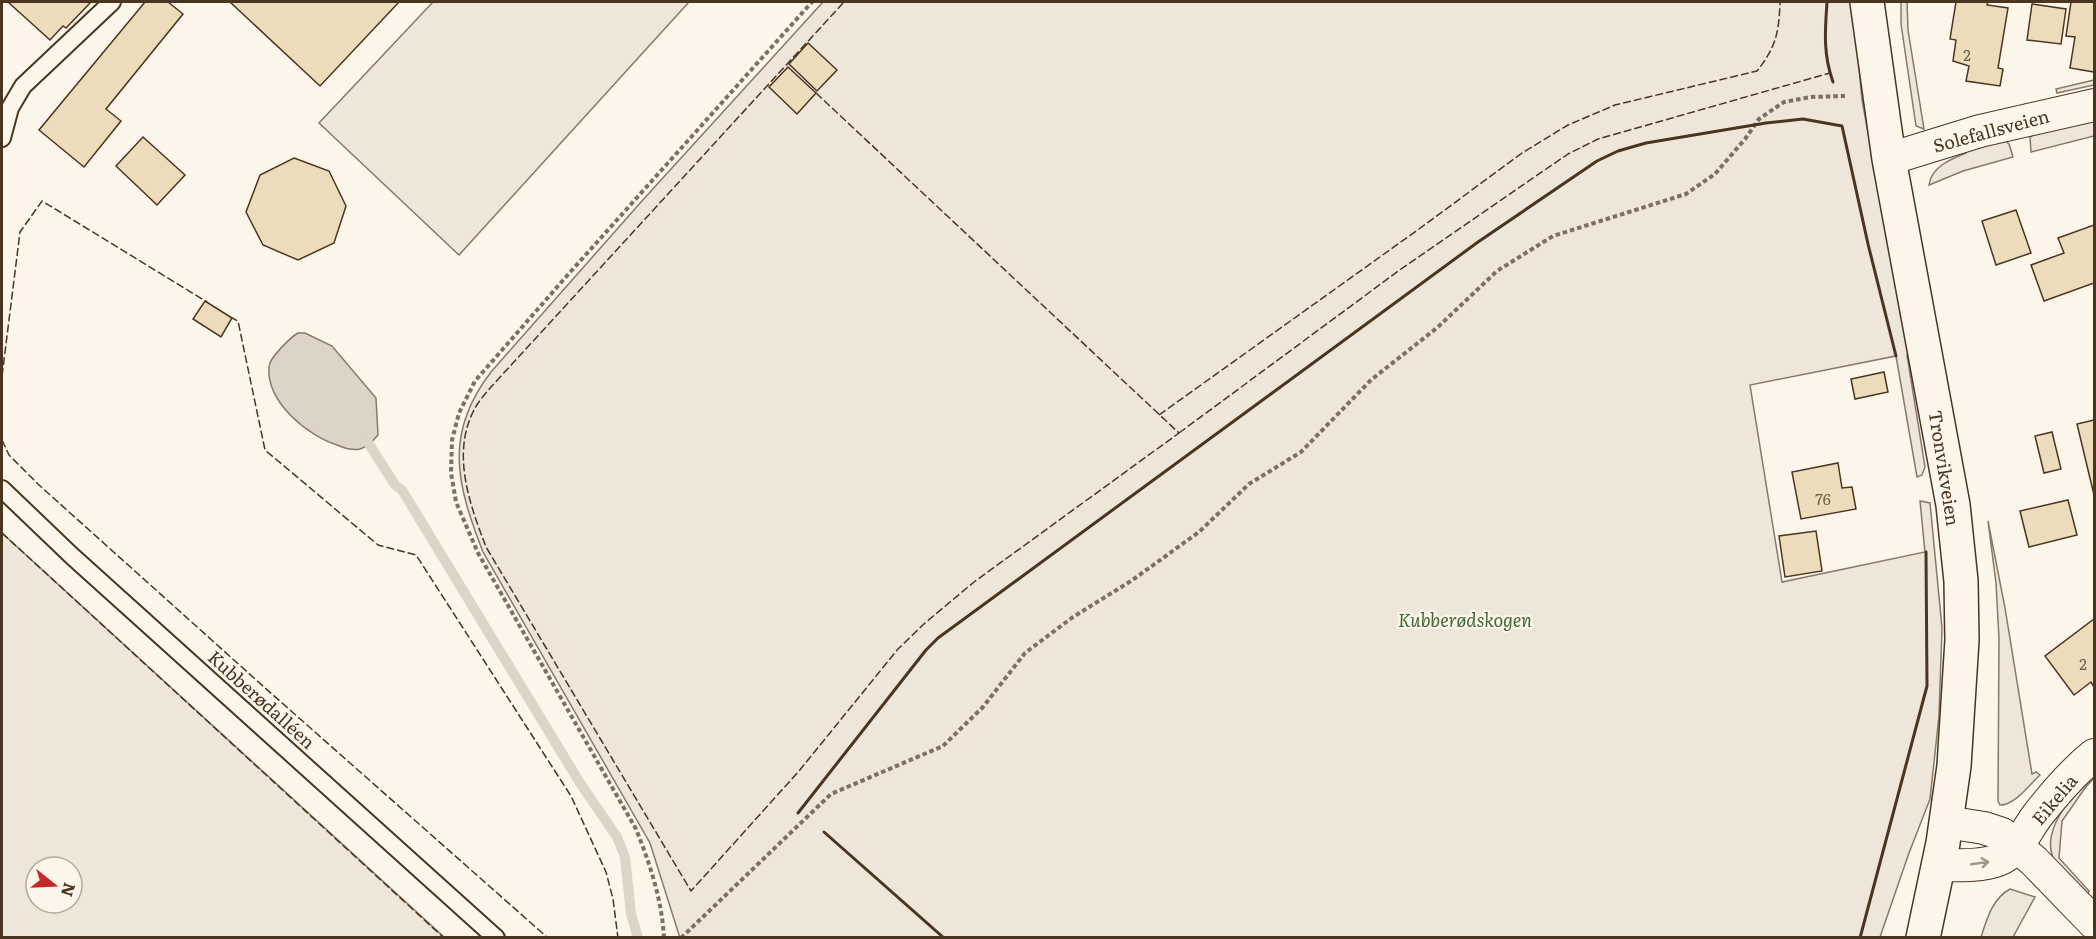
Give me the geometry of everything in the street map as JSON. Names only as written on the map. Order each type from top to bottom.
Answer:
[{"type":"street","name":"Tronvikveien","points":[[1867,2],[1889,159],[1953,505],[1961,581],[1960,699],[1954,766],[1946,822],[1923,938]]},
{"type":"street","name":"Solefallsveien","points":[[1889,159],[1980,131],[2094,105]]},
{"type":"street","name":"Eikelia","points":[[1938,865],[1982,864],[2000,859],[2018,847],[2044,808],[2094,755]]},
{"type":"street","points":[[1946,822],[1984,828],[2002,834],[2094,923]]},
{"type":"lane","points":[[2,138],[10,108],[23,86],[112,2]]},
{"type":"lane","name":"Kubberødalléen","points":[[2,489],[72,556],[496,938]]},
{"type":"path","points":[[664,938],[663,917],[649,862],[636,829],[478,554],[456,502],[451,473],[452,440],[459,413],[475,381],[564,278],[812,2]]},
{"type":"path","points":[[681,938],[831,794],[943,746],[983,707],[1025,653],[1073,617],[1131,581],[1199,532],[1249,484],[1301,452],[1371,380],[1438,327],[1497,271],[1553,236],[1686,194],[1715,174],[1759,119],[1784,102],[1811,97],[1879,92]]},
{"type":"green space","points":[[433,2],[689,2],[459,255],[319,123]]},
{"type":"green space","name":"Kubberødskogen","points":[[823,2],[1853,2],[1862,100],[1909,354],[1907,355],[1925,467],[1922,475],[1917,477],[1896,356],[1750,385],[1782,582],[1925,552],[1920,501],[1930,503],[1942,628],[1939,716],[1930,799],[1880,937],[680,938],[650,843],[483,552],[461,482],[459,460],[461,439],[466,417],[476,395],[491,372],[641,202]]},
{"type":"green space","points":[[1901,2],[1907,2],[1908,30],[1924,129],[1916,126],[1901,24]]},
{"type":"green space","points":[[2094,80],[2094,85],[2057,93],[2056,89]]},
{"type":"green space","points":[[2094,118],[2094,136],[2031,152],[2030,137],[2040,131]]},
{"type":"green space","points":[[2003,139],[2009,144],[2013,157],[1963,171],[1929,185],[1934,173],[1948,161],[1966,153],[1965,148]]},
{"type":"green space","points":[[1988,521],[2005,608],[2032,774],[2036,772],[2040,775],[2022,794],[2011,802],[2000,805],[1998,801],[1999,639],[1996,583]]},
{"type":"green space","points":[[2,533],[444,937],[2,937]]},
{"type":"green space","points":[[2094,772],[2094,778],[2062,821],[2059,858],[2089,891],[2087,895],[2057,865],[2051,853],[2051,840],[2054,827],[2068,802]]},
{"type":"green space","points":[[2010,889],[2035,897],[2013,937],[1981,937],[1994,904]]},
{"type":"shaded area","points":[[298,333],[305,333],[332,346],[376,398],[378,435],[365,447],[357,450],[348,449],[314,434],[291,416],[274,393],[270,380],[270,363],[281,348]]},
{"type":"building","points":[[8,2],[91,2],[66,28],[63,26],[50,40]]},
{"type":"building","points":[[145,2],[168,2],[183,14],[106,109],[121,121],[84,167],[39,130]]},
{"type":"building","points":[[230,2],[399,2],[320,86]]},
{"type":"building","points":[[1956,2],[1988,2],[1987,5],[2008,8],[1998,68],[2003,69],[2000,86],[1966,81],[1969,66],[1953,61],[1956,40],[1950,39]]},
{"type":"building","points":[[2071,2],[2094,2],[2094,72],[2070,68],[2075,37],[2066,36]]},
{"type":"building","points":[[2032,4],[2066,9],[2061,44],[2027,40]]},
{"type":"building","points":[[808,43],[837,70],[817,91],[789,64]]},
{"type":"building","points":[[788,67],[816,93],[797,114],[769,87]]},
{"type":"building","points":[[143,137],[185,175],[157,205],[116,166]]},
{"type":"building","points":[[294,158],[329,171],[346,206],[334,243],[298,260],[263,245],[246,212],[260,175]]},
{"type":"building","points":[[2016,210],[2031,253],[1996,265],[1982,221]]},
{"type":"building","points":[[2094,225],[2094,283],[2044,301],[2031,265],[2064,253],[2058,238]]},
{"type":"building","points":[[205,301],[232,318],[221,337],[193,319]]},
{"type":"building","points":[[1884,372],[1888,392],[1855,399],[1851,379]]},
{"type":"building","points":[[2094,420],[2094,495],[2077,424]]},
{"type":"building","points":[[2052,432],[2061,469],[2044,473],[2035,436]]},
{"type":"building","points":[[1838,463],[1842,488],[1852,487],[1856,509],[1801,519],[1792,472]]},
{"type":"building","points":[[2068,500],[2077,535],[2029,547],[2020,511]]},
{"type":"building","points":[[1816,531],[1822,571],[1785,577],[1779,536]]},
{"type":"building","points":[[2094,619],[2094,687],[2091,682],[2074,695],[2045,656]]},
{"type":"waterway","points":[[369,444],[395,485],[402,490],[580,783],[617,837],[625,857],[631,914],[638,938]]},
{"type":"fence","points":[[816,93],[1179,433],[974,582],[925,623],[898,649],[799,771],[691,891],[486,547],[465,479],[464,444],[467,427],[474,410],[491,387],[844,2]]},
{"type":"fence","points":[[1159,415],[1522,153],[1568,125],[1615,105],[1757,71],[1775,39],[1780,2]]},
{"type":"fence","points":[[1179,433],[1401,269],[1568,154],[1598,139],[1830,73]]},
{"type":"fence","points":[[2,376],[20,232],[42,201],[207,302]]},
{"type":"fence","points":[[230,317],[238,321],[265,450],[378,545],[416,555],[571,796],[606,872],[613,899],[618,938]]},
{"type":"fence","points":[[2,440],[9,455],[39,485],[548,938]]},
{"type":"fence","points":[[2,533],[444,938]]},
{"type":"wall","points":[[1827,2],[1826,52],[1833,82]]},
{"type":"wall","points":[[798,813],[926,650],[938,638],[1478,242],[1597,161],[1618,151],[1646,143],[1766,123],[1803,119],[1842,126],[1896,356]]},
{"type":"wall","points":[[1860,938],[1927,686],[1926,552]]},
{"type":"wall","points":[[824,832],[944,938]]}]
